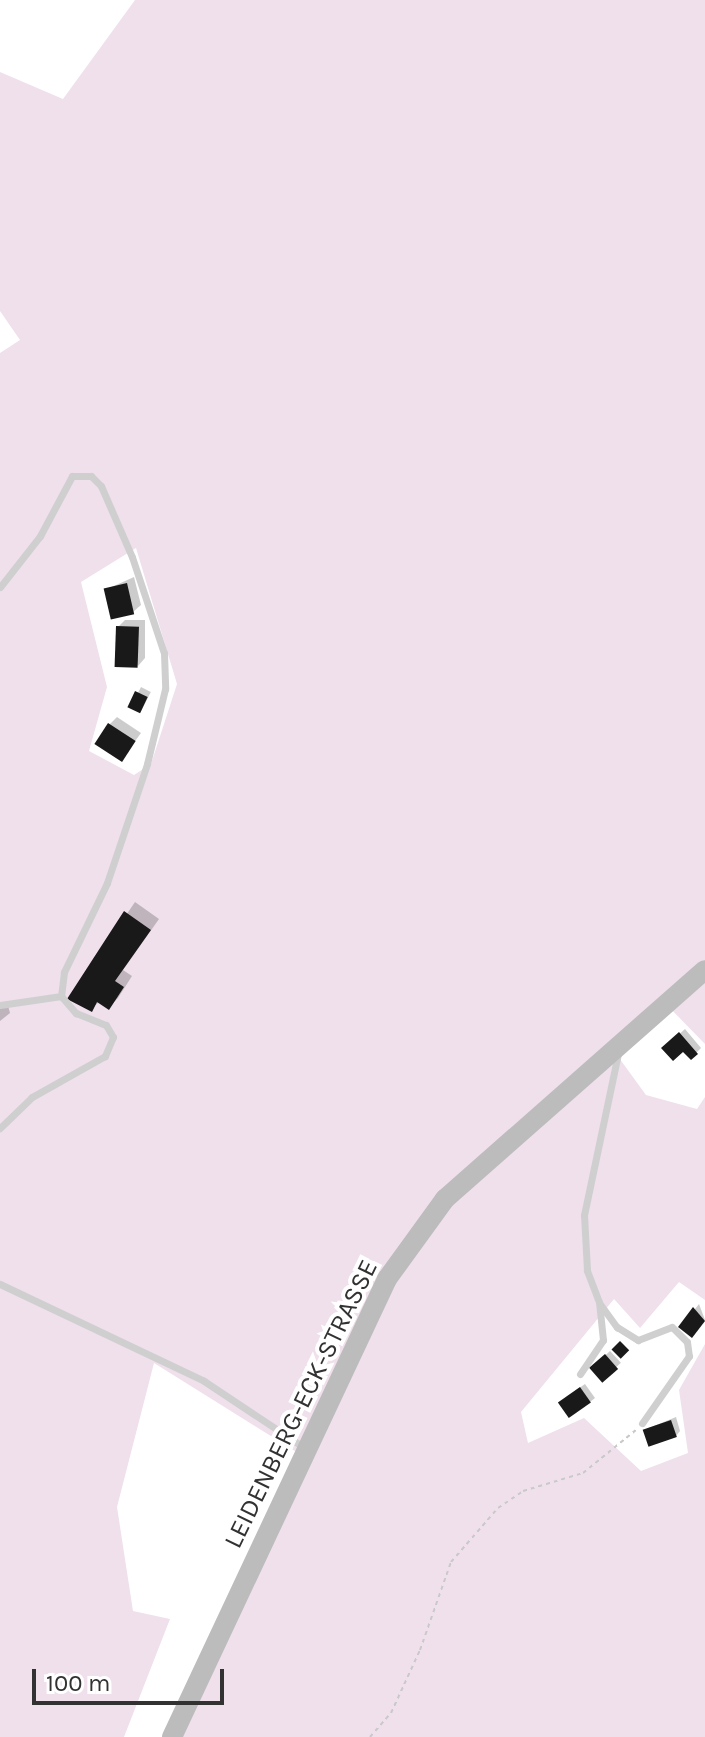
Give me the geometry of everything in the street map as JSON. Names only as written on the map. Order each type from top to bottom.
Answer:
[{"type":"street","name":"LEIDENBERG-ECK-STRASSE","points":[[172,1737],[305,1448],[387,1279],[445,1199],[619,1051],[705,970]]},
{"type":"lane","points":[[0,587],[40,536],[72,476],[91,476],[101,486],[132,557],[164,653],[165,689],[147,764],[107,883],[64,972],[61,996],[76,1013],[106,1025],[113,1037],[105,1056],[32,1097],[0,1128]]},
{"type":"lane","points":[[0,1005],[61,996]]},
{"type":"lane","points":[[580,1374],[603,1340],[599,1302],[587,1270],[584,1215],[619,1051]]},
{"type":"lane","points":[[0,1284],[204,1381],[305,1448]]},
{"type":"lane","points":[[599,1302],[617,1327],[638,1340],[672,1327],[687,1342],[689,1356],[642,1423]]},
{"type":"path","points":[[370,1737],[391,1713],[451,1562],[498,1508],[523,1491],[583,1473],[614,1452],[642,1423]]},
{"type":"shaded area","points":[[135,0],[705,0],[705,1044],[665,1003],[614,1051],[646,1095],[697,1109],[705,1097],[705,1300],[679,1282],[640,1328],[614,1299],[521,1412],[528,1443],[584,1418],[641,1471],[688,1453],[679,1390],[705,1344],[705,1737],[178,1737],[311,1461],[154,1363],[117,1507],[133,1611],[170,1619],[124,1737],[0,1737],[0,353],[20,340],[0,311],[0,72],[63,99]],"holes":[[[136,548],[177,684],[151,764],[134,775],[89,751],[107,687],[81,582]]]},
{"type":"building","points":[[127,583],[134,614],[111,620],[104,588]]},
{"type":"building","points":[[116,626],[139,627],[138,668],[115,667]]},
{"type":"building","points":[[135,691],[148,697],[140,713],[127,707]]},
{"type":"building","points":[[108,723],[136,741],[122,762],[94,744]]},
{"type":"building","points":[[124,911],[151,930],[115,981],[124,987],[109,1010],[97,1002],[92,1012],[67,999]]},
{"type":"building","points":[[679,1032],[698,1054],[691,1060],[683,1052],[673,1061],[661,1048]]},
{"type":"building","points":[[693,1307],[705,1321],[692,1338],[678,1327]]},
{"type":"building","points":[[620,1341],[629,1350],[621,1359],[612,1349]]},
{"type":"building","points":[[605,1354],[618,1369],[602,1383],[589,1368]]},
{"type":"building","points":[[580,1387],[591,1403],[569,1418],[558,1402]]},
{"type":"building","points":[[671,1420],[677,1437],[648,1447],[643,1430]]}]
